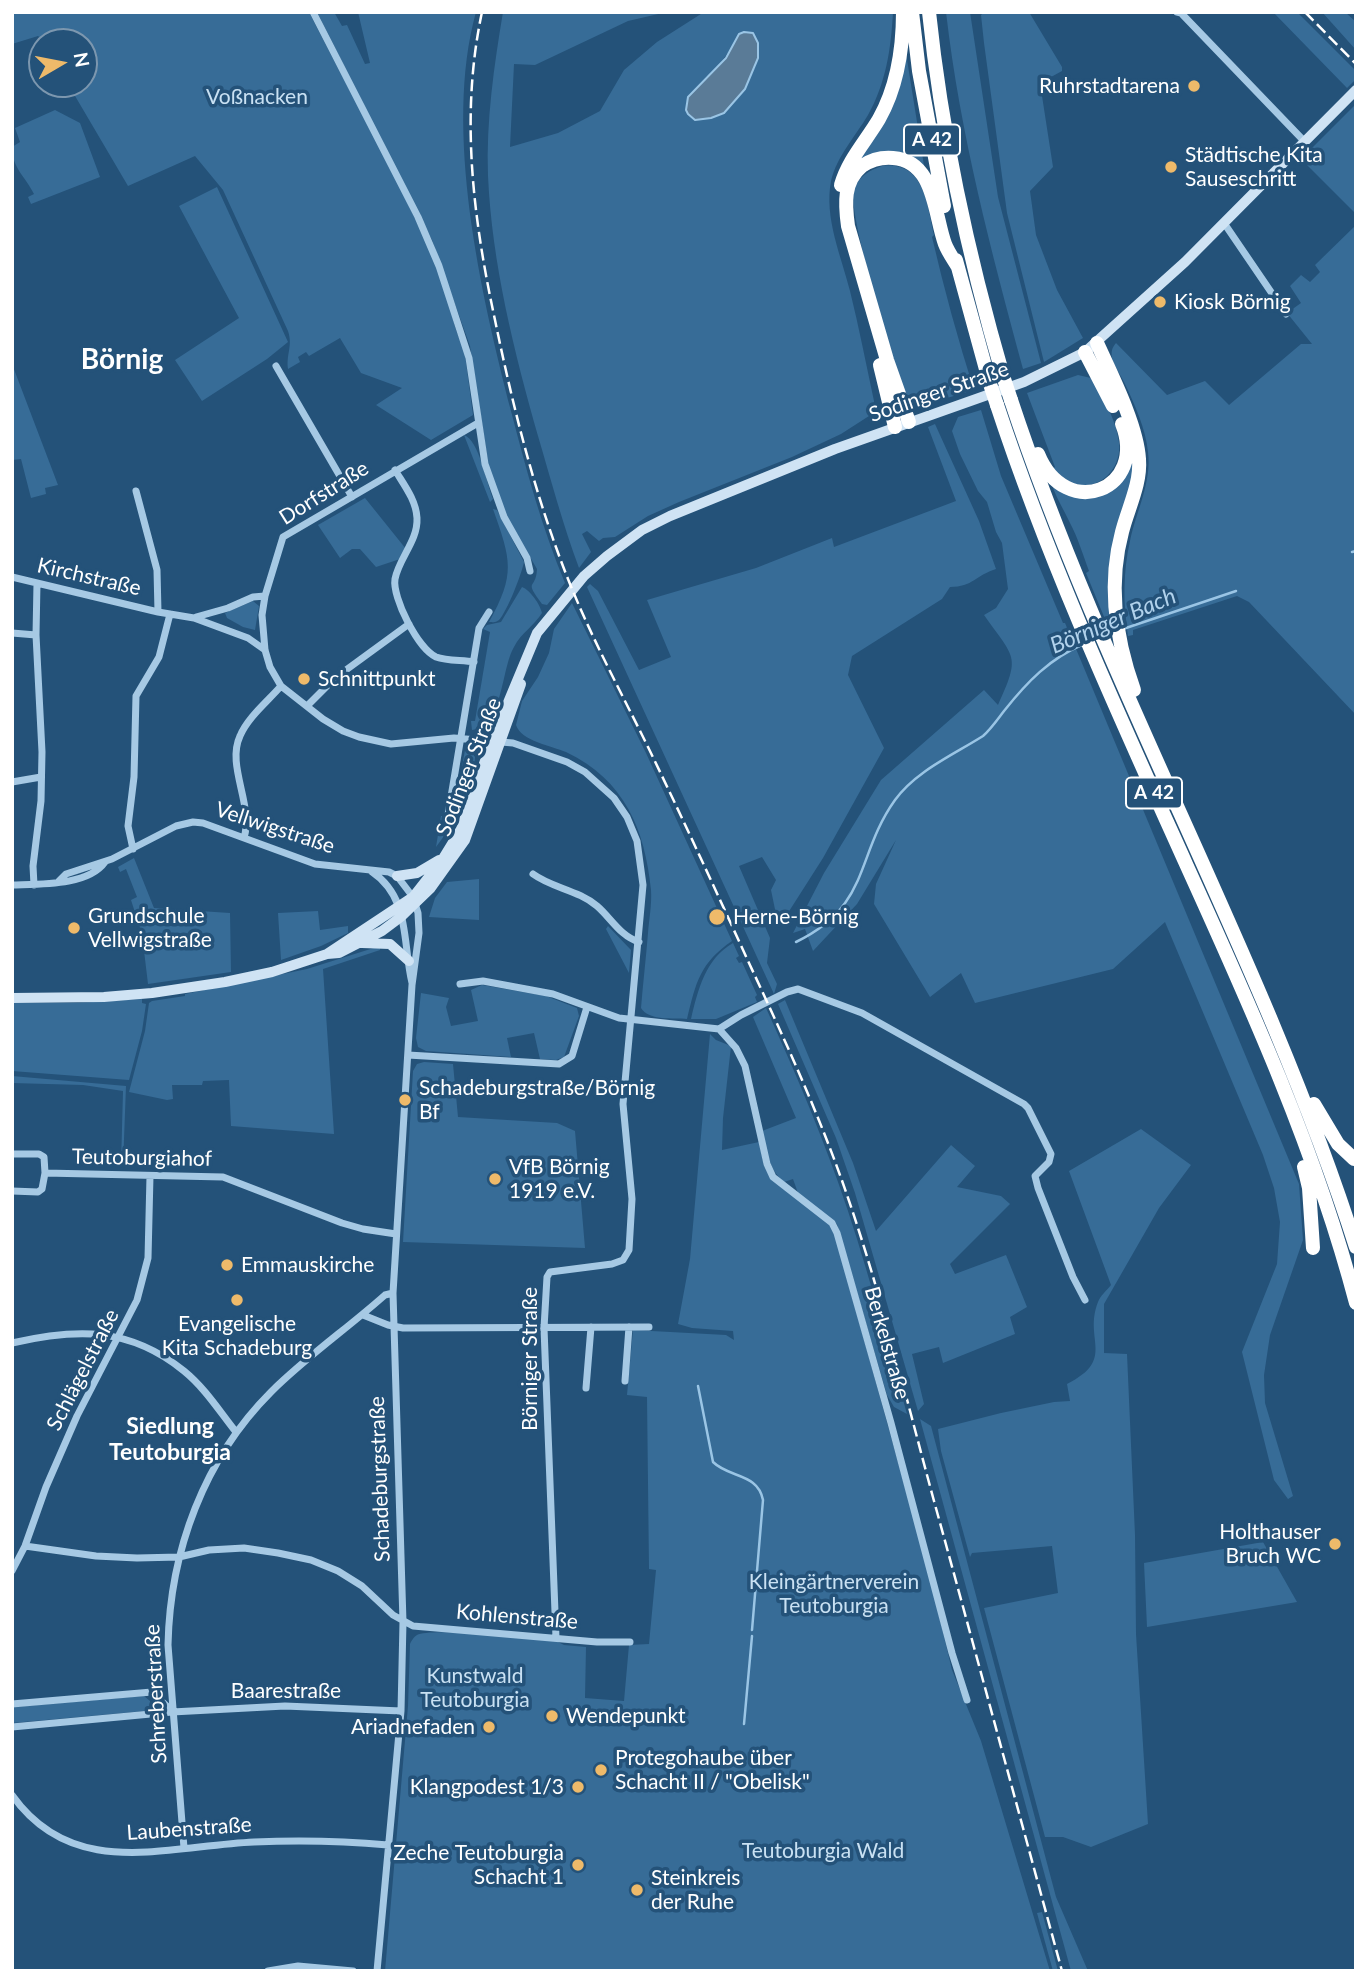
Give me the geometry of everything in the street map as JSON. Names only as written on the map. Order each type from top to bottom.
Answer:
[{"type":"highway","points":[[902,425],[839,204],[845,172],[880,118],[890,96],[899,60],[903,12]]},
{"type":"highway","name":"A 42","points":[[912,12],[919,72],[937,172],[958,267],[990,384],[1007,404],[1097,627],[1098,647],[1291,1108],[1356,1303]]},
{"type":"highway","name":"A 42","points":[[929,12],[942,113],[959,206],[1004,379],[1025,488],[1083,633],[1098,647],[1156,761],[1276,1029],[1356,1247]]},
{"type":"highway","points":[[902,425],[887,360],[848,226],[845,204],[847,187],[852,176],[872,160],[883,158],[907,161],[918,168],[932,195],[945,244],[958,267]]},
{"type":"highway","points":[[1007,404],[1027,425],[1045,470],[1054,481],[1073,491],[1096,491],[1107,486],[1116,479],[1126,462],[1127,440],[1091,347]]},
{"type":"highway","points":[[1091,347],[1132,427],[1139,458],[1136,487],[1117,555],[1117,621],[1128,673],[1154,737],[1156,761]]},
{"type":"highway","points":[[1276,1029],[1294,1055],[1318,1114],[1338,1144],[1354,1159]]},
{"type":"highway","points":[[1291,1108],[1294,1139],[1306,1171],[1309,1188],[1313,1248]]},
{"type":"main road","name":"Sodinger Straße","points":[[12,998],[104,997],[174,990],[272,972],[327,954],[340,953],[361,943],[414,900],[444,871],[465,840],[525,658],[537,634],[545,620],[584,576],[620,545],[652,524],[835,449],[1024,382],[1091,347],[1224,223],[1356,90]]},
{"type":"main road","name":"Sodinger Straße","points":[[414,900],[461,829],[496,741]]},
{"type":"main road","points":[[397,876],[417,873],[442,860]]},
{"type":"main road","name":"Sodinger Straße","points":[[327,954],[401,911]]},
{"type":"main road","points":[[361,943],[390,944],[409,961]]},
{"type":"street","points":[[313,12],[391,163],[439,266],[468,358],[485,464],[504,517],[527,558],[530,571]]},
{"type":"street","points":[[1177,12],[1181,13],[1305,142]]},
{"type":"street","points":[[1224,223],[1286,314]]},
{"type":"street","points":[[276,366],[352,497]]},
{"type":"street","name":"Dorfstraße","points":[[478,423],[284,537],[265,596],[262,615],[265,650],[270,667],[281,686],[343,731],[378,742],[404,745],[461,738],[496,741]]},
{"type":"street","name":"Dorfstraße","points":[[395,470],[412,498],[417,515],[415,534],[396,575],[394,588],[409,624],[425,648],[436,656],[474,662]]},
{"type":"street","name":"Kirchstraße","points":[[136,491],[157,570],[158,612]]},
{"type":"street","name":"Kirchstraße","points":[[12,577],[194,618],[247,638],[265,650]]},
{"type":"street","points":[[34,885],[33,866],[41,777],[37,583]]},
{"type":"street","name":"Kirchstraße","points":[[194,618],[253,597],[265,596]]},
{"type":"street","points":[[448,815],[479,628],[489,612]]},
{"type":"street","points":[[133,849],[128,826],[134,777],[136,696],[159,657],[170,614]]},
{"type":"street","points":[[307,706],[335,678],[409,624]]},
{"type":"street","points":[[12,633],[36,635]]},
{"type":"street","points":[[244,838],[247,819],[237,763],[237,742],[244,728],[281,686]]},
{"type":"street","points":[[496,741],[519,744],[567,762],[585,772],[614,798],[627,817],[637,841],[643,886],[632,1020]]},
{"type":"street","points":[[12,782],[41,777]]},
{"type":"street","name":"Vellwigstraße","points":[[12,886],[68,882],[94,873],[105,862],[176,826],[193,822],[203,823],[315,864],[379,869],[397,876]]},
{"type":"street","points":[[370,870],[390,887],[401,911]]},
{"type":"street","points":[[533,874],[544,882],[582,896],[597,906],[624,935],[639,942]]},
{"type":"street","points":[[397,876],[414,900]]},
{"type":"street","name":"Schadeburgstraße","points":[[377,1971],[401,1711],[403,1622],[393,1293],[412,985],[419,933],[414,900]]},
{"type":"street","name":"Schadeburgstraße","points":[[401,911],[412,985]]},
{"type":"street","points":[[460,984],[483,981],[553,994],[619,1018],[719,1029],[741,1015],[798,989],[862,1013],[1028,1108],[1051,1154],[1049,1162],[1035,1176],[1038,1188],[1073,1277],[1085,1300]]},
{"type":"street","points":[[408,1055],[559,1065],[572,1056],[587,1007]]},
{"type":"street","name":"Börniger Straße","points":[[556,1638],[544,1328],[547,1277],[550,1272],[612,1264],[623,1260],[629,1251],[632,1199],[623,1104],[632,1020]]},
{"type":"street","name":"Berkelstraße","points":[[719,1029],[742,1058],[767,1164],[773,1177],[832,1223],[837,1233],[967,1700]]},
{"type":"street","name":"Teutoburgiahof","points":[[12,1154],[38,1154],[44,1157],[45,1173],[42,1189],[38,1192],[12,1191]]},
{"type":"street","name":"Teutoburgiahof","points":[[45,1173],[223,1177],[342,1223],[396,1234]]},
{"type":"street","name":"Schlägelstraße","points":[[12,1572],[77,1416],[137,1300],[146,1269],[150,1176]]},
{"type":"street","name":"Schreberstraße","points":[[184,1848],[172,1712],[168,1614],[179,1557],[195,1507],[207,1480],[236,1432],[282,1382],[385,1295],[393,1293]]},
{"type":"street","points":[[363,1315],[393,1326],[649,1327]]},
{"type":"street","points":[[586,1388],[591,1327]]},
{"type":"street","points":[[625,1381],[629,1327]]},
{"type":"street","points":[[12,1343],[70,1334],[120,1337],[157,1352],[185,1372],[236,1432]]},
{"type":"street","points":[[25,1546],[96,1556],[179,1557],[209,1550],[244,1548],[311,1560],[362,1586],[403,1622]]},
{"type":"street","name":"Kohlenstraße","points":[[403,1622],[413,1626],[630,1642]]},
{"type":"street","points":[[12,1704],[152,1692],[172,1712]]},
{"type":"street","name":"Baarestraße","points":[[12,1727],[172,1712],[285,1706],[401,1711]]},
{"type":"street","name":"Laubenstraße","points":[[12,1795],[38,1824],[74,1845],[111,1852],[275,1841],[388,1845]]},
{"type":"street","points":[[269,1971],[298,1966],[353,1971]]},
{"type":"green space","name":"Voßnacken","points":[[12,12],[309,12],[436,264],[456,331],[464,347],[473,415],[431,440],[376,405],[402,388],[361,373],[340,338],[309,356],[306,352],[298,357],[300,362],[288,369],[288,331],[223,190],[195,156],[128,186],[76,98],[98,98],[98,28],[28,28],[28,39],[12,44]]},
{"type":"green space","points":[[317,12],[334,12],[342,26],[347,25],[365,64],[370,63],[358,12],[476,12],[467,58],[463,108],[470,212],[488,316],[511,411],[542,520],[565,583],[547,605],[542,604],[533,591],[537,569],[507,518],[489,468],[470,346],[432,240]]},
{"type":"green space","points":[[503,12],[667,12],[628,21],[535,65],[514,64],[510,147],[558,133],[600,111],[624,70],[657,42],[704,12],[893,12],[889,52],[879,91],[868,115],[837,163],[829,195],[834,236],[850,291],[874,409],[869,416],[841,434],[648,516],[615,537],[599,541],[587,531],[582,534],[591,552],[579,568],[557,502],[521,372],[505,307],[494,242],[488,176],[488,135]],"holes":[[[735,43],[758,43],[756,65],[745,89],[688,115],[686,103],[691,94],[716,69]]]},
{"type":"green space","points":[[946,12],[970,12],[998,197],[1041,363],[1023,369],[968,147]]},
{"type":"green space","points":[[984,12],[1029,12],[1062,67],[1062,71],[1040,83],[1053,167],[1030,191],[1036,235],[1057,290],[1083,338],[1044,362],[1007,213],[984,43],[981,15]]},
{"type":"green space","points":[[1273,12],[1297,12],[1356,71],[1356,79],[1347,88]]},
{"type":"green space","points":[[1322,12],[1345,12],[1356,22],[1356,50]]},
{"type":"green space","points":[[905,47],[925,172],[918,165],[854,163]]},
{"type":"green space","points":[[1356,104],[1356,214],[1301,159]]},
{"type":"green space","points":[[55,110],[80,123],[100,177],[31,204],[28,197],[34,194],[13,154],[12,147],[20,142],[15,128]]},
{"type":"green space","points":[[882,166],[896,166],[907,170],[915,177],[926,198],[946,295],[974,390],[930,403],[914,404],[911,399],[908,401],[864,258],[854,203],[854,189],[858,181]]},
{"type":"green space","points":[[217,187],[288,342],[267,359],[202,401],[175,360],[239,318],[179,206]]},
{"type":"green space","points":[[1356,225],[1356,715],[1249,602],[1237,596],[1133,630],[1133,635],[1128,636],[1126,564],[1146,486],[1149,463],[1145,434],[1139,416],[1114,364],[1112,353],[1116,343],[1167,395],[1205,381],[1229,405],[1301,344],[1312,344],[1287,313],[1301,303],[1290,286],[1301,275],[1310,282],[1320,272],[1315,265]]},
{"type":"green space","points":[[12,364],[58,485],[45,488],[46,494],[31,498],[21,459],[12,460]]},
{"type":"green space","points":[[1078,375],[1091,378],[1096,385],[1112,418],[1119,443],[1117,461],[1108,476],[1093,484],[1084,485],[1069,482],[1053,469],[1055,467],[1027,393]]},
{"type":"green space","points":[[981,410],[1001,476],[1299,1184],[1303,1240],[1270,1335],[1264,1375],[1265,1403],[1293,1496],[1288,1499],[1274,1480],[1242,1352],[1277,1264],[1280,1222],[1274,1188],[1263,1155],[1165,922],[1113,969],[975,1003],[961,973],[930,997],[874,904],[876,884],[896,840],[857,904],[813,951],[805,929],[793,933],[824,873],[881,780],[984,690],[998,705],[1010,676],[1012,666],[1008,650],[984,615],[996,608],[1008,589],[1002,543],[987,502],[978,491],[952,431],[958,417]]},
{"type":"green space","points":[[935,424],[979,521],[996,569],[964,585],[950,587],[942,599],[852,656],[848,675],[884,748],[823,858],[786,916],[777,919],[771,890],[776,880],[762,857],[739,866],[770,938],[767,963],[777,984],[774,994],[587,587],[590,584],[598,591],[639,670],[671,657],[647,600],[756,568],[832,538],[834,547],[956,501],[928,427]]},
{"type":"green space","points":[[464,435],[478,453],[493,499],[490,502]]},
{"type":"green space","points":[[1129,435],[1135,452],[1114,622],[1107,624],[1086,573],[1089,571],[1078,541],[1053,488],[1114,485]]},
{"type":"green space","points":[[365,498],[406,549],[400,559],[376,567],[360,549],[352,549],[340,558],[318,525]]},
{"type":"green space","points":[[493,509],[497,510],[524,562],[506,609],[499,620],[489,622],[504,591],[508,567],[504,541]]},
{"type":"green space","points":[[522,587],[534,598],[542,613],[514,647],[500,696],[490,719],[472,730],[471,721],[475,721],[490,632],[483,629],[487,625],[501,622]]},
{"type":"green space","points":[[253,601],[259,606],[255,630],[227,618],[225,613]]},
{"type":"green space","points":[[572,603],[646,753],[732,941],[713,957],[701,974],[687,1019],[655,1017],[641,1008],[651,890],[643,847],[628,809],[603,777],[586,764],[566,752],[530,739],[519,731],[516,725],[522,701],[538,677],[549,653],[554,629]]},
{"type":"green space","points":[[469,749],[475,757],[467,792],[456,816],[436,847],[441,816],[453,817],[465,750]]},
{"type":"green space","points":[[134,858],[154,908],[230,913],[231,972],[148,984],[142,934],[131,900],[137,897],[126,869],[120,872],[118,867]]},
{"type":"green space","points":[[479,879],[479,920],[429,917],[435,898],[447,882]]},
{"type":"green space","points":[[318,911],[320,930],[348,926],[348,933],[281,960],[278,913]]},
{"type":"green space","points":[[608,926],[631,950],[629,973],[606,929]]},
{"type":"green space","points":[[733,943],[739,956],[736,958],[739,963],[742,962],[757,995],[757,1002],[716,1019],[691,1019],[709,966]]},
{"type":"green space","points":[[380,946],[380,950],[323,969],[334,1134],[231,1126],[229,1080],[203,1081],[202,1085],[172,1085],[173,1099],[167,1100],[129,1092],[145,1031],[149,1003],[152,1001],[307,969]]},
{"type":"green space","points":[[482,985],[546,996],[577,1008],[579,1016],[564,1057],[556,1060],[540,1059],[534,1033],[507,1038],[511,1057],[426,1051],[418,1047],[416,1038],[421,993],[449,998],[446,1007],[451,1026],[478,1021],[471,990]]},
{"type":"green space","points":[[142,999],[142,1003],[146,1004],[142,1031],[129,1080],[12,1071],[12,1003]]},
{"type":"green space","points":[[785,1000],[853,1163],[876,1231],[951,1145],[975,1166],[957,1187],[1001,1196],[1010,1204],[950,1264],[955,1274],[1006,1255],[1027,1307],[1010,1317],[1015,1334],[943,1363],[939,1347],[912,1354],[924,1404],[918,1411],[855,1193],[836,1138],[778,1004]]},
{"type":"green space","points":[[766,1008],[804,1094],[838,1182],[866,1268],[907,1414],[894,1407],[887,1395],[837,1224],[798,1193],[793,1179],[784,1182],[769,1159],[762,1131],[796,1118],[753,1017]]},
{"type":"green space","points":[[710,1034],[716,1040],[731,1046],[722,1150],[759,1142],[764,1166],[771,1179],[829,1223],[835,1235],[929,1574],[952,1670],[981,1741],[1050,1971],[385,1971],[408,1706],[410,1644],[414,1638],[426,1633],[442,1632],[556,1641],[564,1645],[586,1647],[585,1698],[624,1701],[629,1645],[649,1644],[656,1570],[649,1569],[647,1397],[627,1395],[633,1330],[726,1335],[734,1340],[733,1331],[692,1328],[678,1324],[690,1259]]},
{"type":"green space","points":[[417,1064],[453,1064],[458,1117],[557,1123],[575,1131],[585,1248],[403,1242],[413,1071]]},
{"type":"green space","points":[[12,1076],[126,1086],[123,1166],[123,1091],[83,1085],[12,1083]]},
{"type":"green space","points":[[1141,1129],[1191,1165],[1159,1208],[1104,1304],[1104,1353],[1127,1354],[1135,1535],[1136,1634],[1148,1824],[1091,1847],[1063,1837],[1045,1837],[984,1608],[1058,1593],[1052,1546],[972,1553],[970,1557],[941,1451],[938,1429],[1001,1413],[1070,1401],[1067,1384],[1082,1375],[1095,1357],[1094,1315],[1099,1300],[1111,1285],[1069,1171]]},
{"type":"green space","points":[[920,1419],[931,1426],[1056,1897],[1088,1971],[1071,1971]]},
{"type":"green space","points":[[1263,1542],[1297,1602],[1147,1627],[1144,1563]]},
{"type":"green space","points":[[144,1696],[150,1701],[150,1707],[145,1711],[12,1723],[12,1707]]},
{"type":"green space","points":[[1042,1912],[1058,1971],[1053,1971],[1037,1913]]},
{"type":"shaded area","points":[[753,33],[758,43],[758,58],[745,89],[724,113],[695,120],[686,110],[688,97],[726,58],[739,34]]},
{"type":"waterway","name":"Börniger Bach","points":[[1352,552],[1356,551]]},
{"type":"waterway","name":"Börniger Bach","points":[[1123,629],[1236,591]]},
{"type":"waterway","name":"Börniger Bach","points":[[796,942],[820,928],[850,896],[882,821],[895,800],[913,780],[983,736],[1021,690],[1040,672],[1060,656],[1084,644]]},
{"type":"waterway","points":[[698,1386],[713,1462],[749,1480],[760,1491],[763,1500],[752,1630]]},
{"type":"waterway","points":[[744,1724],[752,1636]]},
{"type":"railway","points":[[482,12],[472,89],[475,205],[502,353],[535,484],[577,601],[775,1019],[836,1163],[871,1268],[893,1346],[1062,1971]]},
{"type":"railway","points":[[1305,12],[1356,64]]},
{"type":"place","name":"Ruhrstadtarena","points":[[1194,86]]},
{"type":"place","name":"Städtische Kita Sauseschritt","points":[[1171,167]]},
{"type":"place","name":"Kiosk Börnig","points":[[1160,302]]},
{"type":"place","name":"Schnittpunkt","points":[[304,679]]},
{"type":"place","name":"Herne-Börnig","points":[[717,917]]},
{"type":"place","name":"Grundschule Vellwigstraße","points":[[74,928]]},
{"type":"place","name":"Schadeburgstraße/Börnig Bf","points":[[405,1100]]},
{"type":"place","name":"VfB Börnig 1919 e.V.","points":[[495,1179]]},
{"type":"place","name":"Emmauskirche","points":[[227,1265]]},
{"type":"place","name":"Evangelische Kita Schadeburg","points":[[237,1300]]},
{"type":"place","name":"Holthauser Bruch WC","points":[[1335,1544]]},
{"type":"place","name":"Wendepunkt","points":[[552,1716]]},
{"type":"place","name":"Ariadnefaden","points":[[489,1727]]},
{"type":"place","name":"Protegohaube über Schacht II / \"Obelisk\"","points":[[601,1770]]},
{"type":"place","name":"Klangpodest 1/3","points":[[578,1787]]},
{"type":"place","name":"Zeche Teutoburgia Schacht 1","points":[[578,1865]]},
{"type":"place","name":"Steinkreis der Ruhe","points":[[637,1890]]},
{"type":"district","name":"Börnig","points":[[122,360]]},
{"type":"district","name":"Siedlung Teutoburgia","points":[[170,1440]]},
{"type":"park label","name":"Kleingärtnerverein Teutoburgia","points":[[834,1594]]},
{"type":"park label","name":"Kunstwald Teutoburgia","points":[[475,1688]]},
{"type":"park label","name":"Teutoburgia Wald","points":[[823,1851]]}]
